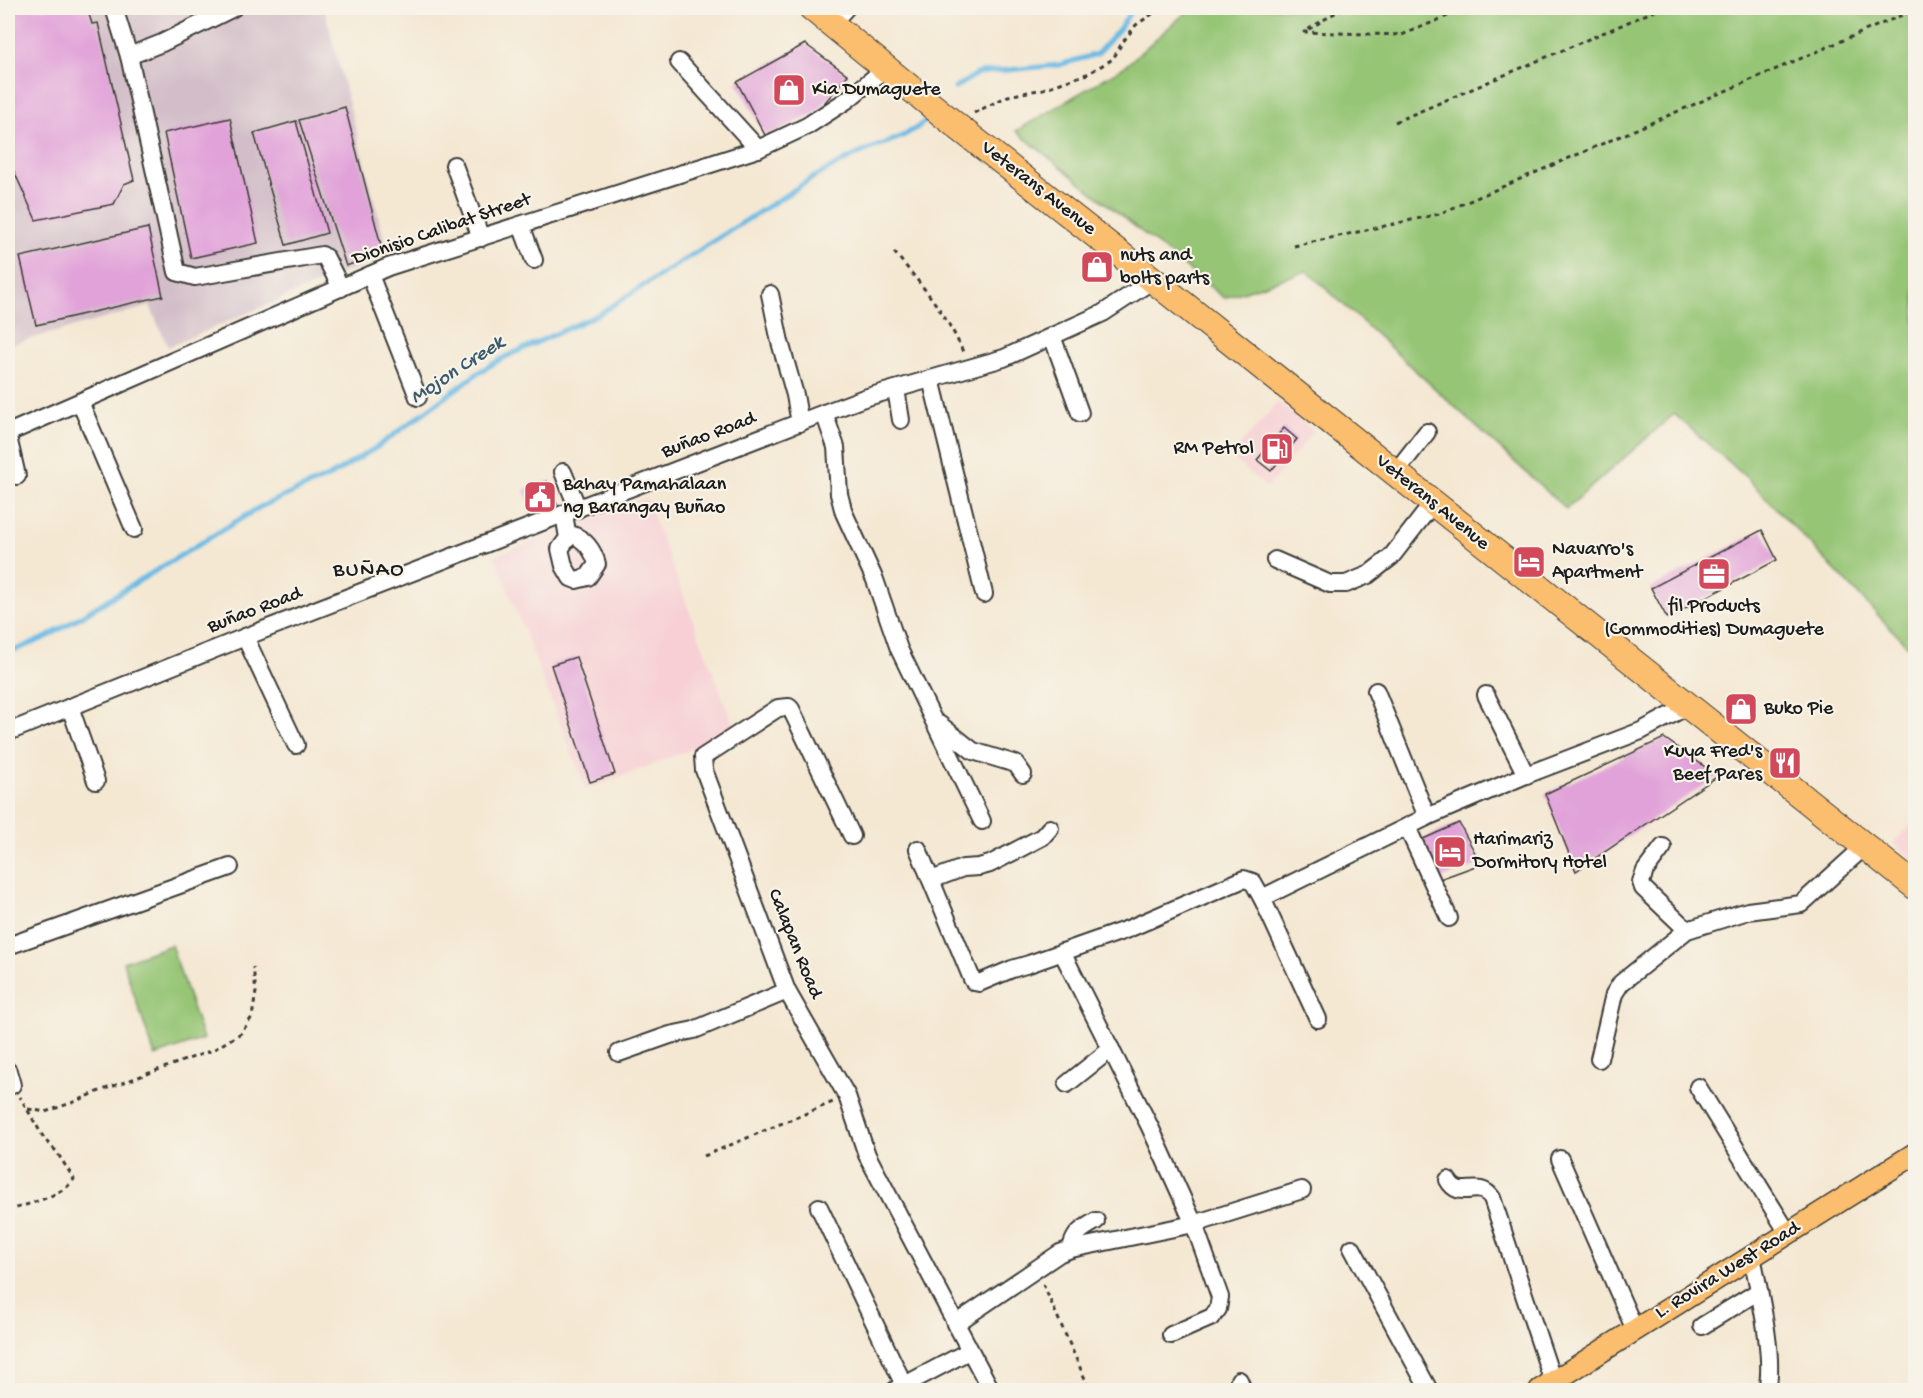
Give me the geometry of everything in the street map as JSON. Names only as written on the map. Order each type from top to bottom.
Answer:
[{"type":"highway","name":"Veterans Avenue","points":[[812,8],[839,16],[886,68],[951,121],[1916,887]]},
{"type":"main road","name":"L. Rovira West Road","points":[[1546,1387],[1916,1153]]},
{"type":"street","points":[[114,8],[129,56],[177,272],[195,277],[322,255],[326,258],[340,288]]},
{"type":"street","points":[[129,56],[162,43],[233,8]]},
{"type":"street","points":[[679,62],[758,149]]},
{"type":"street","name":"Dionisio Calibat Street","points":[[8,435],[388,267],[758,149],[807,126],[847,100],[886,68]]},
{"type":"street","points":[[454,165],[481,238]]},
{"type":"street","points":[[521,225],[534,260]]},
{"type":"street","points":[[370,275],[418,397]]},
{"type":"street","name":"Buñao Road","points":[[8,732],[245,637],[824,413],[896,389],[1005,358],[1103,313],[1153,280]]},
{"type":"street","points":[[770,294],[800,423]]},
{"type":"street","points":[[1052,336],[1080,413]]},
{"type":"street","points":[[931,379],[984,594]]},
{"type":"street","points":[[896,389],[901,420]]},
{"type":"street","points":[[80,402],[134,529]]},
{"type":"street","points":[[824,413],[836,447],[839,494],[844,513],[875,580],[899,649],[982,821]]},
{"type":"street","points":[[1395,473],[1427,432]]},
{"type":"street","points":[[8,435],[17,476]]},
{"type":"street","points":[[563,472],[571,512],[568,538]]},
{"type":"street","points":[[1275,560],[1330,584],[1346,584],[1368,575],[1391,557],[1433,504]]},
{"type":"street","points":[[245,637],[296,745]]},
{"type":"street","points":[[1376,691],[1427,817]]},
{"type":"street","points":[[1486,695],[1526,775]]},
{"type":"street","points":[[1262,898],[1427,817],[1526,775],[1641,731],[1688,706]]},
{"type":"street","points":[[70,707],[96,781]]},
{"type":"street","name":"Calapan Road","points":[[852,836],[789,707],[778,708],[703,757],[704,770],[787,991],[847,1096],[867,1155],[991,1390]]},
{"type":"street","points":[[933,719],[973,751],[1016,764],[1023,774]]},
{"type":"street","points":[[1407,827],[1449,918]]},
{"type":"street","points":[[931,880],[963,868],[990,864],[1042,837],[1050,828]]},
{"type":"street","points":[[1599,1059],[1614,994],[1621,983],[1687,930],[1748,910],[1801,904],[1865,846]]},
{"type":"street","points":[[1664,847],[1645,871],[1641,882],[1643,888],[1687,930]]},
{"type":"street","points":[[918,849],[974,982],[979,983],[1011,969],[1128,928],[1244,879],[1253,882],[1318,1019]]},
{"type":"street","points":[[8,946],[230,867]]},
{"type":"street","points":[[1062,952],[1150,1127],[1194,1224],[1220,1297],[1218,1309],[1212,1317],[1171,1335]]},
{"type":"street","points":[[619,1053],[670,1035],[694,1030],[787,991]]},
{"type":"street","points":[[1067,1084],[1111,1049]]},
{"type":"street","points":[[1698,1087],[1788,1233]]},
{"type":"street","points":[[1560,1159],[1635,1330]]},
{"type":"street","points":[[1448,1180],[1457,1190],[1476,1188],[1487,1191],[1492,1198],[1546,1387]]},
{"type":"street","points":[[955,1324],[1060,1253],[1194,1224],[1302,1190]]},
{"type":"street","points":[[819,1208],[899,1388],[969,1351]]},
{"type":"street","points":[[1071,1249],[1073,1238],[1079,1231],[1096,1221]]},
{"type":"street","points":[[1352,1248],[1429,1390]]},
{"type":"street","points":[[1752,1256],[1768,1358],[1770,1379],[1767,1390]]},
{"type":"street","points":[[1702,1326],[1759,1291]]},
{"type":"path","points":[[951,121],[1008,96],[1042,89],[1076,78],[1113,59],[1136,25],[1161,8]]},
{"type":"path","points":[[1343,8],[1304,32],[1402,35],[1467,8]]},
{"type":"path","points":[[1395,122],[1661,8]]},
{"type":"path","points":[[1294,246],[1439,214],[1916,9]]},
{"type":"path","points":[[894,252],[937,306],[956,336],[970,368]]},
{"type":"path","points":[[28,1109],[45,1112],[213,1050],[241,1032],[252,1017],[256,992],[253,967]]},
{"type":"path","points":[[8,1211],[69,1187],[74,1179],[56,1151],[45,1140],[10,1078]]},
{"type":"path","points":[[704,1156],[847,1096]]},
{"type":"path","points":[[1037,1268],[1090,1390]]},
{"type":"shaded area","points":[[8,8],[324,8],[388,254],[168,347],[150,306],[8,345],[8,272],[17,269],[8,245]]},
{"type":"shaded area","points":[[1278,402],[1314,431],[1267,488],[1231,456]]},
{"type":"shaded area","points":[[646,498],[736,732],[586,790],[495,556]]},
{"type":"shaded area","points":[[1915,821],[1915,862],[1893,843]]},
{"type":"green space","points":[[1191,8],[1915,8],[1915,654],[1747,478],[1674,414],[1566,509],[1307,271],[1224,298],[1016,131],[1124,67]]},
{"type":"green space","points":[[171,945],[203,1039],[155,1056],[123,962]]},
{"type":"building","points":[[8,8],[87,8],[92,24],[98,23],[134,180],[124,184],[114,204],[36,220],[8,158]]},
{"type":"building","name":"Kia Dumaguete","points":[[805,44],[848,75],[816,113],[765,135],[737,82]]},
{"type":"building","points":[[345,107],[383,253],[346,266],[299,120]]},
{"type":"building","points":[[230,118],[258,243],[191,258],[164,133]]},
{"type":"building","points":[[296,121],[327,233],[286,245],[254,133]]},
{"type":"building","points":[[148,228],[163,296],[36,325],[20,257]]},
{"type":"building","name":"RM Petrol","points":[[1284,428],[1297,439],[1271,471],[1257,460]]},
{"type":"building","name":"Bahay Pamahalaan ng Barangay Buñao","points":[[547,481],[557,504],[533,514],[524,490]]},
{"type":"building","name":"fil Products (Commodities) Dumaguete","points":[[1762,530],[1777,560],[1667,618],[1651,588]]},
{"type":"building","points":[[576,657],[615,774],[590,782],[551,665]]},
{"type":"building","points":[[1664,738],[1718,776],[1576,871],[1545,794]]},
{"type":"building","name":"Harimariz Dormitory Hotel","points":[[1459,823],[1481,864],[1437,880],[1421,840]]},
{"type":"waterway","name":"Mojon Creek","points":[[955,88],[978,73],[1059,65],[1097,54],[1120,28],[1133,8]]},
{"type":"waterway","name":"Mojon Creek","points":[[8,653],[47,637],[260,507],[330,476],[377,447],[478,373],[501,359],[599,314],[811,179],[858,154],[905,135],[927,120]]},
{"type":"place","name":"Kia Dumaguete","points":[[789,90]]},
{"type":"place","name":"nuts and bolts parts","points":[[1097,267]]},
{"type":"place","name":"RM Petrol","points":[[1277,449]]},
{"type":"place","name":"Bahay Pamahalaan ng Barangay Buñao","points":[[540,497]]},
{"type":"place","name":"Navarro's Apartment","points":[[1529,562]]},
{"type":"place","name":"fil Products (Commodities) Dumaguete","points":[[1714,574]]},
{"type":"place","name":"Buko Pie","points":[[1741,709]]},
{"type":"place","name":"Kuya Fred's Beef Pares","points":[[1785,763]]},
{"type":"place","name":"Harimariz Dormitory Hotel","points":[[1450,852]]},
{"type":"district","name":"BUÑAO","points":[[369,571]]}]
